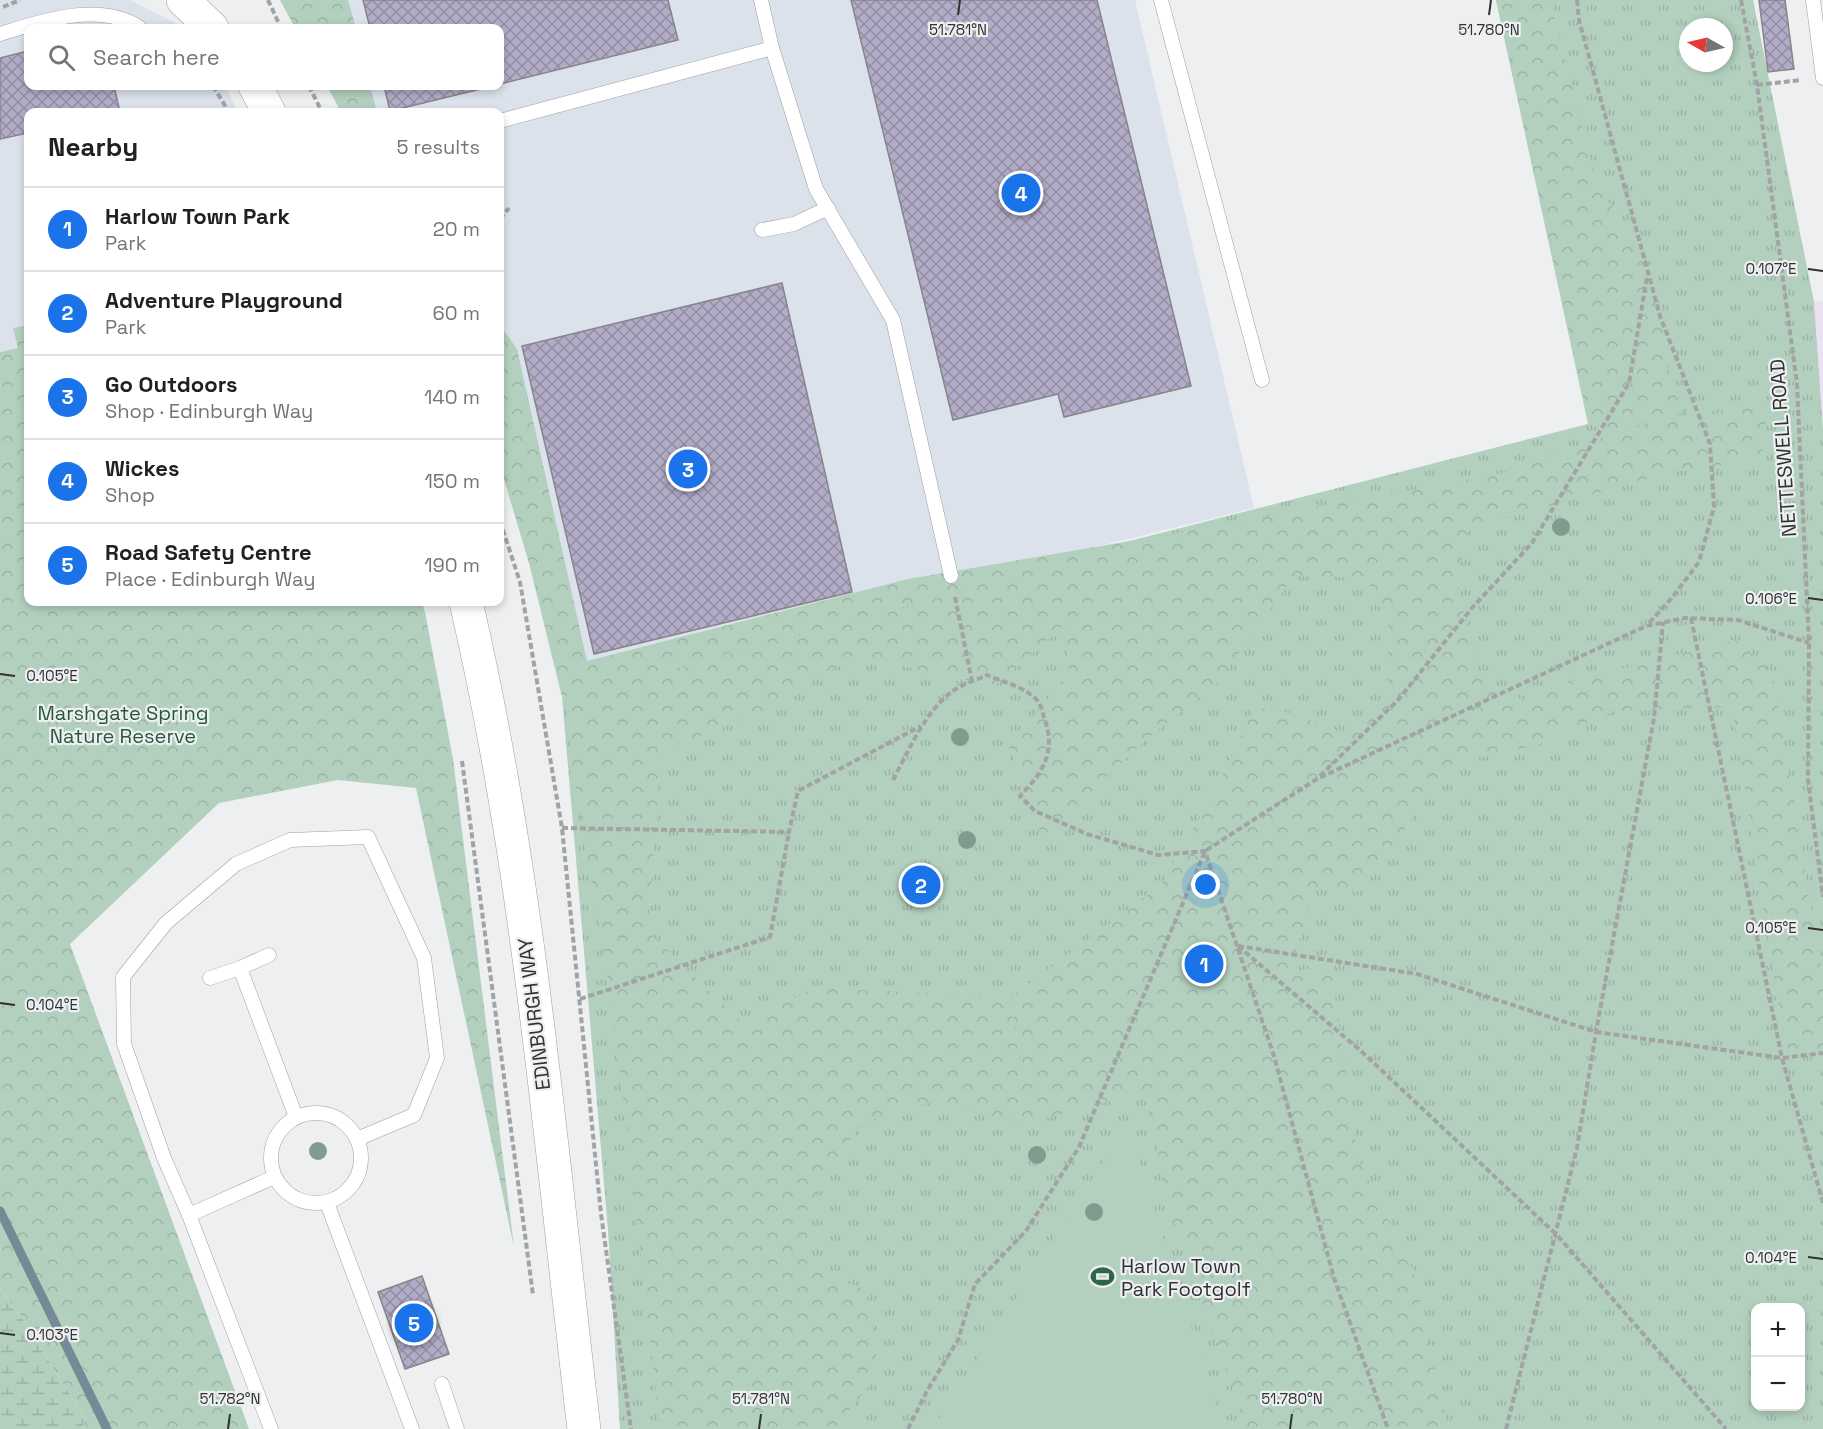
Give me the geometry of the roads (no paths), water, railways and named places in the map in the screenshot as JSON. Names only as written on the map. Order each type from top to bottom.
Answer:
[{"type":"highway","points":[[183,0],[208,24]]},
{"type":"highway","points":[[218,0],[228,24]]},
{"type":"highway","points":[[257,90],[267,108]]},
{"type":"highway","name":"EDINBURGH WAY","points":[[467,606],[489,700],[519,885],[584,1429]]},
{"type":"lane","points":[[761,0],[772,48],[816,189],[893,320],[951,576]]},
{"type":"lane","points":[[1161,0],[1262,380]]},
{"type":"lane","points":[[1813,0],[1817,79]]},
{"type":"lane","points":[[33,24],[50,19],[97,15],[119,18],[132,24]]},
{"type":"lane","points":[[0,34],[24,27]]},
{"type":"lane","points":[[504,120],[772,48]]},
{"type":"lane","points":[[762,230],[794,224],[828,208]]},
{"type":"lane","points":[[271,1429],[165,1158],[124,1044],[123,977],[166,923],[236,864],[291,840],[369,837],[424,958],[437,1058],[414,1115],[357,1139]]},
{"type":"lane","points":[[210,978],[269,955]]},
{"type":"lane","points":[[240,968],[296,1118]]},
{"type":"lane","points":[[311,1113],[326,1114],[341,1120],[357,1139],[362,1154],[357,1178],[348,1191],[327,1203],[300,1201],[286,1193],[274,1177],[271,1161],[273,1144],[280,1130],[296,1118],[311,1113]]},
{"type":"lane","points":[[189,1215],[274,1177]]},
{"type":"lane","points":[[327,1203],[412,1429]]},
{"type":"lane","points":[[442,1384],[457,1429]]},
{"type":"waterway","points":[[0,1211],[107,1429]]},
{"type":"place","name":"Wickes","points":[[1021,193]]},
{"type":"place","name":"Go Outdoors","points":[[688,469]]},
{"type":"place","name":"Adventure Playground","points":[[921,885]]},
{"type":"place","name":"Harlow Town Park","points":[[1204,964]]},
{"type":"place","name":"Harlow Town Park Footgolf","points":[[1103,1277]]},
{"type":"place","name":"Road Safety Centre","points":[[414,1323]]},
{"type":"park label","name":"Marshgate Spring Nature Reserve","points":[[123,724]]}]
